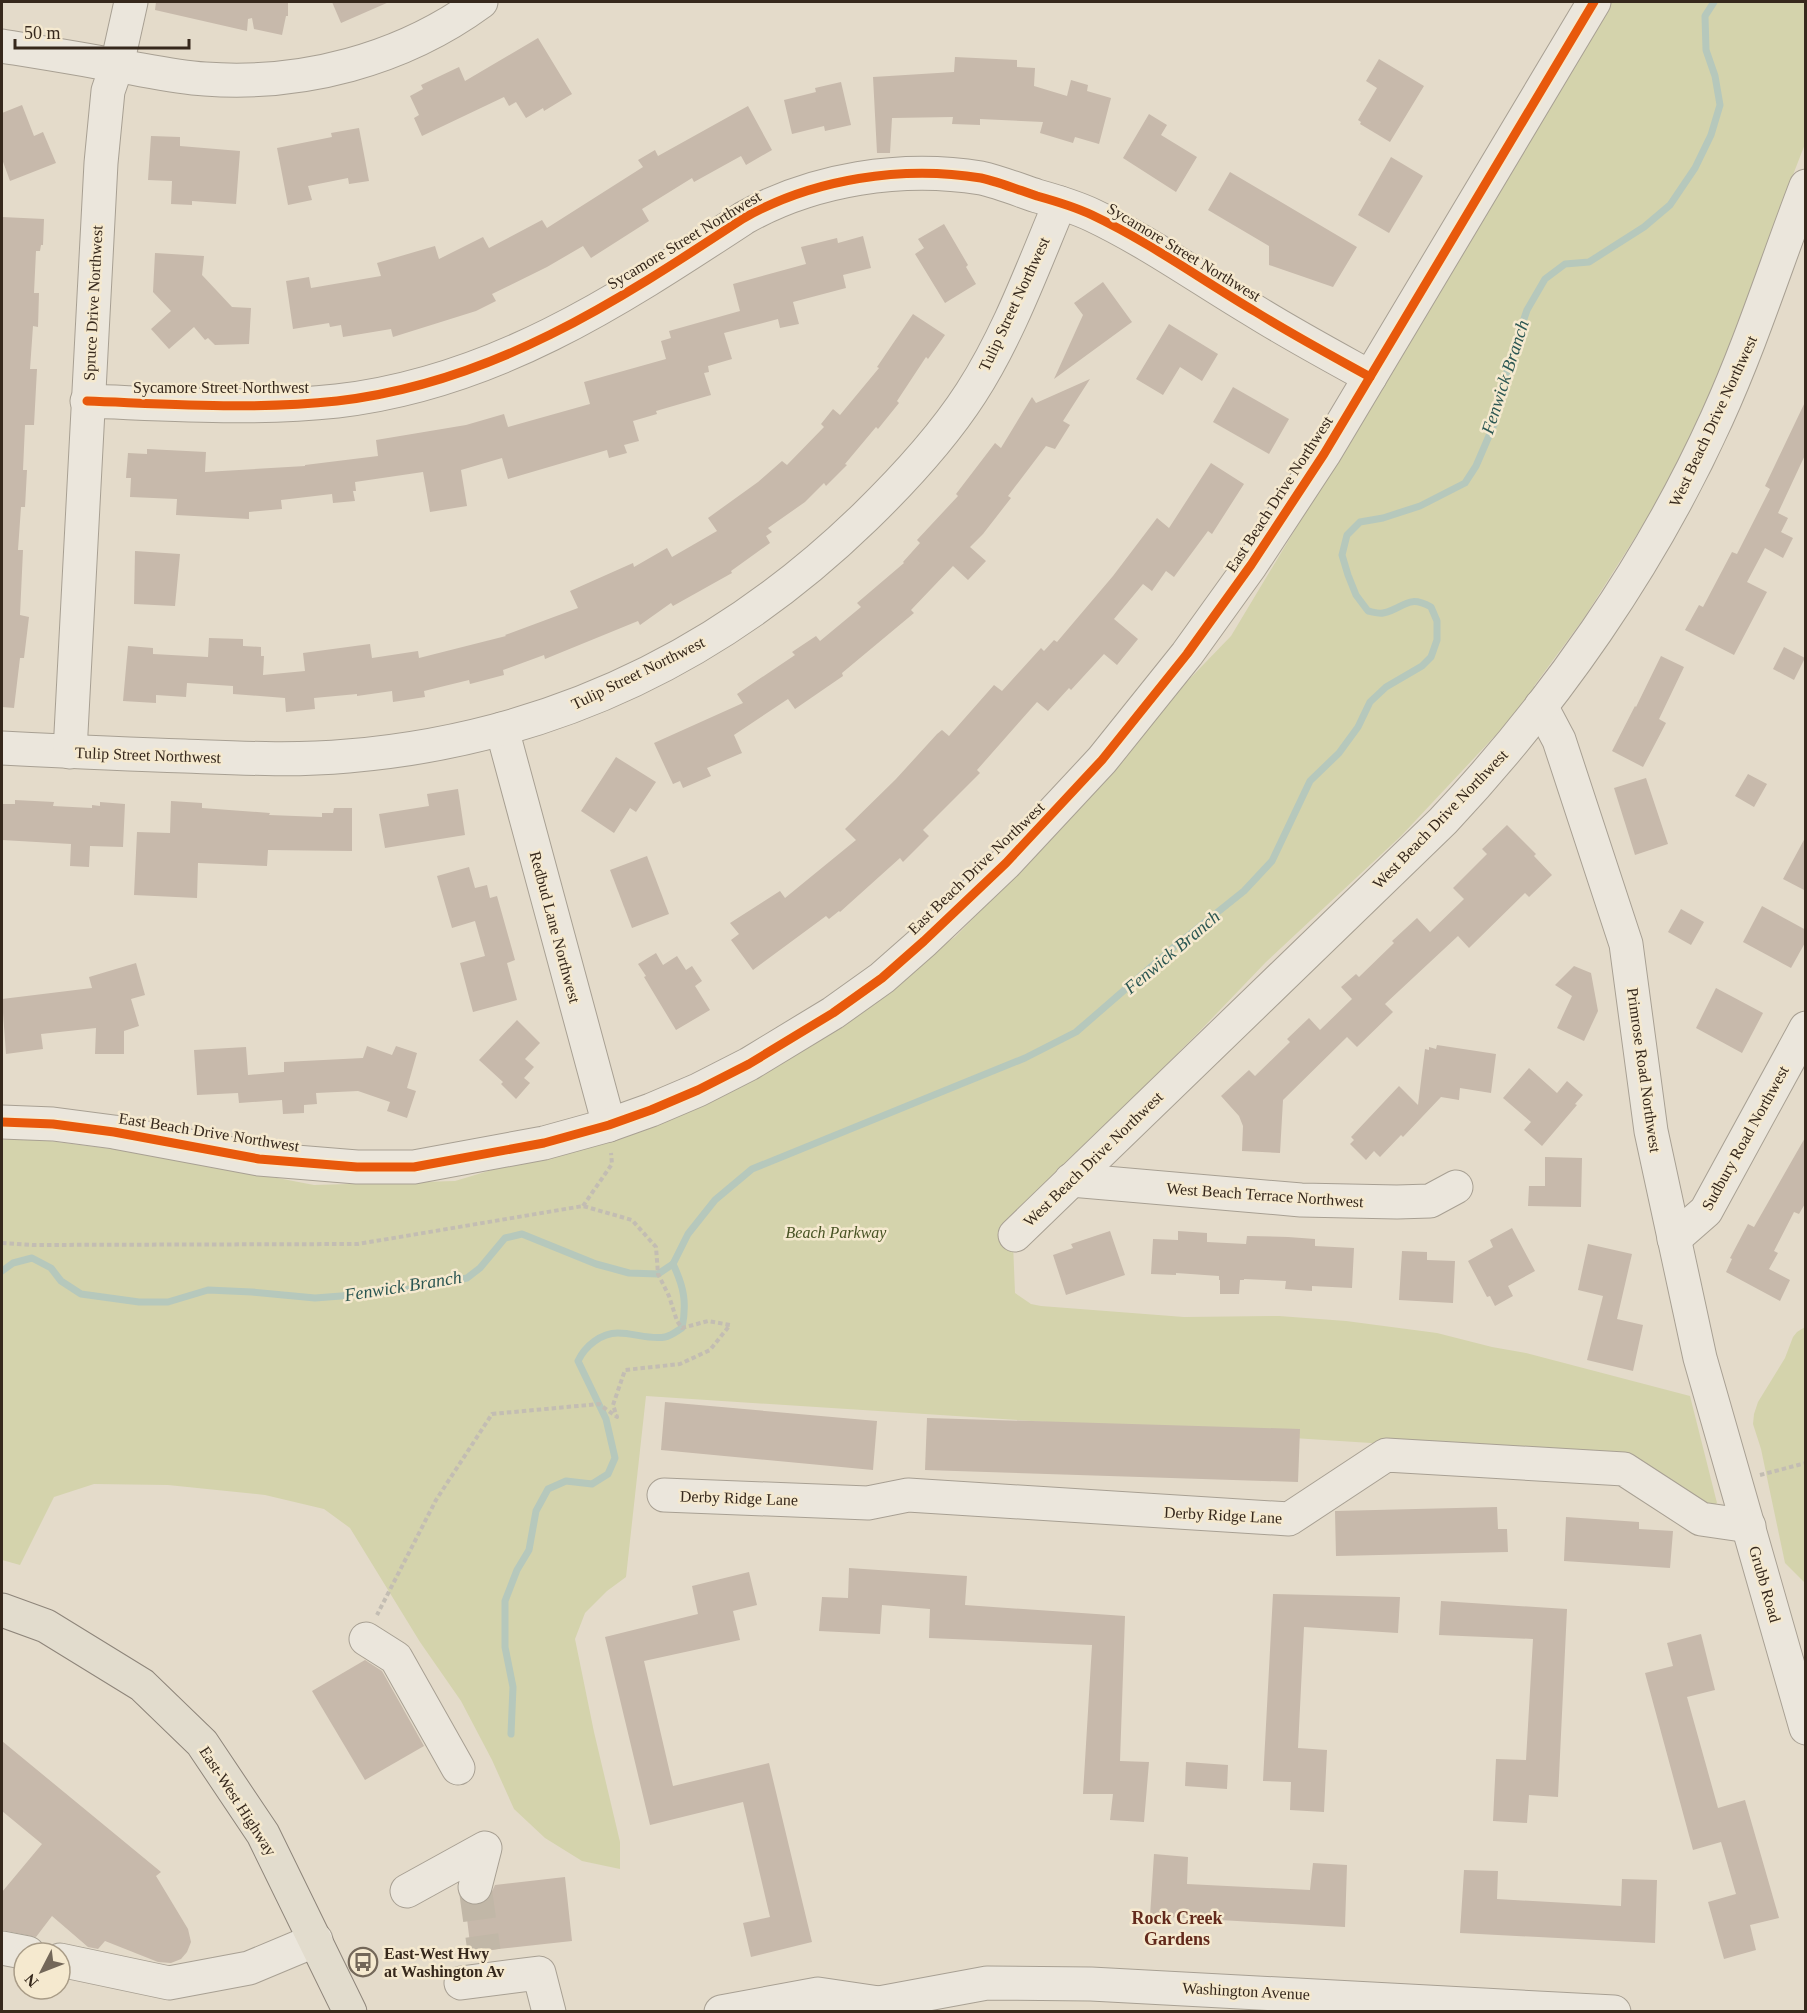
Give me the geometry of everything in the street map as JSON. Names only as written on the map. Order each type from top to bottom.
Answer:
[{"type":"main road","name":"East-West Highway","points":[[2,1610],[46,1626],[142,1685],[202,1743],[263,1834],[350,2012]]},
{"type":"street","name":"Spruce Drive Northwest","points":[[70,752],[101,163],[108,91],[117,65],[131,2]]},
{"type":"street","points":[[2,46],[158,74],[205,79],[263,80],[316,72],[368,59],[408,44],[481,2]]},
{"type":"street","name":"East Beach Drive Northwest","points":[[2,1122],[53,1124],[114,1132],[260,1159],[357,1167],[414,1167],[544,1143],[609,1125],[667,1103],[723,1077],[775,1050],[834,1013],[899,963],[1006,863],[1102,760],[1207,627],[1288,510],[1594,2]]},
{"type":"street","name":"Sycamore Street Northwest","points":[[87,401],[215,405],[289,404],[366,397],[423,385],[484,365],[572,325],[753,213],[793,194],[825,185],[887,176],[935,175],[982,179],[1091,214],[1128,234],[1263,317],[1370,377]]},
{"type":"street","name":"West Beach Drive Northwest","points":[[1015,1235],[1435,829],[1491,769],[1541,706],[1583,649],[1638,567],[1690,476],[1753,335],[1806,186]]},
{"type":"street","name":"Tulip Street Northwest","points":[[2,748],[278,760],[417,748],[502,729],[583,702],[678,657],[736,623],[815,564],[907,474],[972,391],[1003,336],[1060,203]]},
{"type":"street","name":"Primrose Road Northwest","points":[[1541,706],[1559,740],[1626,944],[1651,1131],[1700,1358],[1725,1441]]},
{"type":"street","name":"Redbud Lane Northwest","points":[[502,729],[609,1125]]},
{"type":"street","name":"Sudbury Road Northwest","points":[[1674,1239],[1706,1211],[1806,1028]]},
{"type":"street","name":"West Beach Terrace Northwest","points":[[1071,1180],[1301,1200],[1397,1202],[1430,1201],[1456,1187]]},
{"type":"street","name":"Grubb Road","points":[[1725,1441],[1806,1728]]},
{"type":"street","name":"Derby Ridge Lane","points":[[664,1495],[868,1503],[908,1495],[1289,1519],[1386,1455],[1624,1469],[1701,1519],[1749,1526]]},
{"type":"street","points":[[366,1639],[396,1658],[458,1768]]},
{"type":"street","points":[[407,1891],[485,1848],[476,1887]]},
{"type":"street","points":[[72,1963],[169,1983],[249,1968],[315,1940]]},
{"type":"street","points":[[478,1971],[539,1973],[549,2012]]},
{"type":"street","name":"Washington Avenue","points":[[722,2011],[818,1994],[871,2007],[987,1983],[1068,1983],[1614,2012]]},
{"type":"path","points":[[583,1206],[612,1164],[609,1125]]},
{"type":"path","points":[[2,1243],[33,1245],[358,1244],[583,1206],[632,1220],[656,1247],[658,1274],[669,1296],[677,1322],[682,1328],[708,1321],[730,1325],[710,1350],[680,1364],[625,1370],[613,1405],[617,1417],[599,1404],[492,1414],[436,1500],[366,1639]]},
{"type":"path","points":[[1754,1476],[1806,1463]]},
{"type":"green space","name":"Beach Parkway","points":[[1605,2],[1805,2],[1805,144],[1708,404],[1655,506],[1584,618],[1534,686],[1538,690],[1401,836],[1266,962],[1012,1218],[1015,1293],[1031,1304],[1041,1306],[1184,1317],[1279,1316],[1346,1321],[1437,1333],[1526,1353],[1690,1396],[1717,1503],[1707,1510],[1633,1460],[646,1396],[626,1577],[607,1591],[585,1613],[575,1639],[620,1842],[620,1869],[582,1861],[545,1838],[514,1809],[492,1760],[461,1701],[420,1642],[350,1528],[324,1509],[265,1495],[168,1485],[94,1484],[54,1497],[20,1565],[2,1560],[2,1140],[26,1138],[159,1155],[314,1185],[455,1181],[658,1120],[955,937],[993,898],[1174,695],[1231,636],[1495,197]]},
{"type":"green space","points":[[1805,1327],[1806,1581],[1804,1582],[1785,1563],[1761,1449],[1753,1424],[1758,1402],[1785,1358],[1793,1337]]},
{"type":"building","points":[[156,2],[288,2],[288,16],[286,16],[282,35],[254,29],[252,18],[248,19],[247,31],[155,10]]},
{"type":"building","points":[[332,2],[389,2],[341,23]]},
{"type":"building","points":[[538,38],[572,94],[544,111],[543,108],[526,118],[516,102],[509,106],[504,97],[422,136],[414,118],[419,115],[410,96],[423,89],[421,85],[459,67],[465,81]]},
{"type":"building","points":[[955,57],[1017,60],[1017,67],[1035,68],[1034,86],[1067,96],[1071,80],[1088,85],[1087,91],[1111,98],[1099,144],[1075,137],[1073,143],[1040,133],[1043,122],[980,119],[980,125],[952,124],[953,117],[892,118],[890,153],[877,153],[873,77],[954,72]]},
{"type":"building","points":[[1379,59],[1424,86],[1390,142],[1360,124],[1358,120],[1377,88],[1366,81]]},
{"type":"building","points":[[841,82],[851,125],[825,131],[824,126],[792,134],[784,100],[816,92],[815,88]]},
{"type":"building","points":[[22,105],[34,136],[43,132],[56,163],[10,181],[2,159],[2,113]]},
{"type":"building","points":[[748,106],[772,150],[746,165],[741,156],[694,182],[692,178],[642,209],[649,221],[591,258],[583,246],[492,294],[496,301],[476,311],[393,337],[391,329],[343,337],[341,325],[330,327],[329,323],[293,329],[286,281],[309,277],[311,288],[381,276],[377,263],[435,246],[439,259],[483,237],[489,248],[542,220],[547,228],[643,167],[638,160],[655,150],[658,156]]},
{"type":"building","points":[[1149,114],[1167,125],[1161,135],[1197,157],[1176,192],[1123,158]]},
{"type":"building","points":[[359,128],[369,181],[349,184],[348,178],[308,186],[312,200],[288,205],[277,148],[332,137],[331,133]]},
{"type":"building","points":[[151,136],[180,137],[180,146],[240,151],[236,204],[192,201],[192,205],[171,204],[172,181],[148,180]]},
{"type":"building","points":[[1391,157],[1423,176],[1389,233],[1358,215]]},
{"type":"building","points":[[1230,172],[1357,247],[1333,287],[1269,265],[1269,246],[1208,210]]},
{"type":"building","points":[[2,217],[44,219],[43,245],[40,251],[36,251],[34,293],[39,293],[38,327],[33,326],[30,369],[37,369],[34,425],[25,425],[23,470],[27,470],[25,507],[21,507],[18,550],[23,550],[20,615],[29,617],[24,658],[20,658],[14,708],[2,707]]},
{"type":"building","points":[[944,224],[968,265],[966,267],[976,284],[945,303],[915,254],[924,248],[918,239]]},
{"type":"building","points":[[863,236],[871,268],[843,275],[846,288],[793,302],[799,324],[780,328],[778,319],[724,333],[732,359],[708,366],[709,372],[704,373],[711,395],[656,411],[657,414],[633,421],[639,441],[624,445],[627,453],[609,458],[607,450],[508,479],[502,458],[461,470],[467,506],[430,512],[423,472],[355,482],[356,491],[353,491],[355,501],[333,503],[332,494],[281,500],[282,509],[249,512],[249,519],[176,515],[177,499],[130,497],[131,478],[126,478],[128,453],[147,454],[147,449],[206,452],[205,472],[305,466],[378,456],[376,440],[466,425],[504,414],[508,427],[590,404],[584,382],[666,359],[661,341],[671,338],[669,331],[740,311],[733,284],[806,264],[801,247],[837,238],[838,243]]},
{"type":"building","points":[[155,253],[204,256],[202,275],[232,307],[251,308],[249,344],[215,345],[208,338],[205,340],[194,327],[169,349],[151,329],[171,311],[153,292]]},
{"type":"building","points":[[1103,282],[1132,322],[1054,379],[1083,315],[1074,303]]},
{"type":"building","points":[[913,314],[945,335],[928,359],[926,357],[897,401],[899,403],[845,464],[847,465],[826,486],[824,483],[805,502],[768,528],[772,532],[766,536],[770,543],[731,571],[732,573],[673,606],[671,603],[640,625],[638,621],[545,659],[544,655],[503,670],[504,675],[470,684],[469,680],[424,691],[425,697],[393,702],[392,691],[357,696],[357,694],[314,698],[315,709],[286,712],[285,698],[233,694],[233,686],[187,683],[186,697],[156,695],[156,703],[123,701],[128,646],[153,648],[153,654],[208,657],[209,638],[243,639],[243,646],[261,647],[261,656],[264,656],[263,675],[305,671],[303,653],[370,644],[372,658],[418,651],[419,658],[506,636],[578,608],[570,591],[633,563],[634,567],[667,548],[672,557],[717,531],[708,518],[758,482],[782,461],[787,465],[824,427],[821,424],[833,409],[840,415],[879,368],[877,367]]},
{"type":"building","points":[[1169,324],[1218,354],[1202,381],[1180,367],[1163,395],[1136,379]]},
{"type":"building","points":[[1090,379],[1063,421],[1070,425],[1055,449],[1046,446],[1008,496],[1011,498],[970,547],[986,561],[968,580],[953,566],[911,610],[914,613],[842,673],[843,676],[795,709],[788,699],[734,735],[742,753],[707,768],[711,776],[683,788],[680,781],[673,784],[654,743],[743,703],[737,694],[795,655],[792,652],[816,636],[820,641],[861,607],[857,603],[904,563],[920,543],[917,540],[958,496],[956,494],[995,443],[1001,448],[1032,397],[1036,403]]},
{"type":"building","points":[[1233,387],[1289,419],[1269,454],[1213,422]]},
{"type":"building","points":[[1806,400],[1806,453],[1778,513],[1788,518],[1781,532],[1793,538],[1783,558],[1765,548],[1747,582],[1767,592],[1734,655],[1685,630],[1699,605],[1703,607],[1732,552],[1737,554],[1770,489],[1765,486]]},
{"type":"building","points":[[1211,463],[1244,484],[1212,534],[1208,531],[1174,577],[1166,571],[1152,591],[1143,584],[1114,619],[1138,639],[1117,665],[1104,654],[1048,711],[1037,702],[977,770],[980,773],[923,830],[929,836],[903,862],[900,858],[840,912],[829,919],[826,916],[753,970],[731,940],[739,934],[730,923],[780,891],[785,898],[856,840],[845,829],[896,779],[937,734],[942,730],[949,736],[994,685],[1002,691],[1041,648],[1044,651],[1054,640],[1057,642],[1113,576],[1157,518],[1169,528]]},
{"type":"building","points":[[135,551],[180,554],[175,606],[134,604]]},
{"type":"building","points":[[1784,647],[1805,658],[1794,680],[1773,669]]},
{"type":"building","points":[[1661,656],[1684,667],[1659,719],[1666,723],[1643,767],[1612,751]]},
{"type":"building","points":[[616,757],[656,782],[636,812],[630,808],[614,833],[581,811]]},
{"type":"building","points":[[1748,774],[1767,784],[1754,807],[1735,796]]},
{"type":"building","points":[[1646,778],[1668,844],[1635,855],[1614,788]]},
{"type":"building","points":[[458,789],[465,835],[385,848],[379,814],[429,806],[427,794]]},
{"type":"building","points":[[15,800],[54,802],[53,806],[92,808],[92,805],[100,806],[100,802],[125,804],[123,847],[90,846],[89,867],[70,866],[71,844],[2,840],[2,804],[15,804]]},
{"type":"building","points":[[171,801],[202,803],[202,808],[270,813],[269,815],[322,817],[322,813],[333,813],[334,808],[352,808],[352,851],[268,850],[267,866],[198,863],[197,898],[134,895],[137,832],[170,833]]},
{"type":"building","points":[[1507,825],[1536,854],[1534,856],[1552,875],[1529,897],[1525,893],[1469,948],[1458,936],[1385,1004],[1393,1012],[1357,1047],[1347,1037],[1283,1100],[1280,1153],[1242,1151],[1243,1126],[1239,1116],[1221,1096],[1249,1070],[1255,1076],[1290,1042],[1287,1039],[1309,1018],[1320,1030],[1352,999],[1341,987],[1356,974],[1359,977],[1417,918],[1430,932],[1464,899],[1453,888],[1487,854],[1482,849]]},
{"type":"building","points":[[1806,836],[1806,891],[1783,879]]},
{"type":"building","points":[[647,856],[669,914],[632,928],[610,870]]},
{"type":"building","points":[[469,867],[475,888],[487,885],[490,898],[497,896],[515,960],[507,963],[517,1000],[473,1012],[460,963],[485,956],[475,921],[452,928],[437,876]]},
{"type":"building","points":[[1762,906],[1806,930],[1806,941],[1791,968],[1743,942]]},
{"type":"building","points":[[1681,909],[1704,922],[1691,945],[1668,932]]},
{"type":"building","points":[[656,953],[663,965],[677,956],[686,970],[692,966],[702,981],[695,986],[710,1010],[676,1030],[638,964]]},
{"type":"building","points":[[136,963],[145,995],[131,999],[139,1026],[124,1031],[124,1054],[95,1054],[96,1028],[41,1034],[43,1049],[6,1054],[2,999],[92,988],[89,977]]},
{"type":"building","points":[[1574,966],[1591,973],[1598,1011],[1584,1041],[1557,1028],[1572,996],[1555,985]]},
{"type":"building","points":[[1716,988],[1763,1013],[1742,1053],[1696,1028]]},
{"type":"building","points":[[517,1020],[540,1043],[525,1059],[534,1067],[524,1078],[530,1083],[516,1099],[501,1084],[503,1082],[479,1060]]},
{"type":"building","points":[[1437,1045],[1496,1054],[1491,1093],[1460,1088],[1459,1100],[1441,1097],[1403,1137],[1401,1135],[1380,1157],[1374,1151],[1366,1160],[1350,1144],[1354,1140],[1351,1137],[1399,1086],[1418,1105],[1425,1049],[1429,1050],[1429,1047],[1436,1049]]},
{"type":"building","points":[[367,1046],[392,1055],[396,1046],[417,1053],[407,1088],[416,1091],[407,1118],[387,1111],[390,1102],[358,1091],[316,1093],[317,1104],[304,1105],[304,1113],[283,1114],[282,1100],[239,1103],[238,1093],[197,1095],[194,1050],[246,1047],[248,1075],[284,1072],[284,1062],[363,1058]]},
{"type":"building","points":[[1529,1068],[1557,1093],[1567,1081],[1583,1095],[1542,1146],[1524,1130],[1531,1122],[1503,1098]]},
{"type":"building","points":[[1806,1136],[1806,1202],[1799,1214],[1794,1212],[1774,1251],[1778,1253],[1769,1269],[1790,1280],[1780,1301],[1726,1272],[1732,1259],[1730,1258],[1748,1224],[1754,1227]]},
{"type":"building","points":[[1545,1157],[1582,1158],[1581,1207],[1528,1206],[1529,1186],[1545,1186]]},
{"type":"building","points":[[1512,1228],[1535,1271],[1508,1286],[1513,1296],[1495,1306],[1490,1296],[1487,1297],[1468,1261],[1493,1247],[1490,1240]]},
{"type":"building","points":[[1110,1231],[1125,1275],[1066,1295],[1053,1255],[1073,1248],[1071,1244]]},
{"type":"building","points":[[1178,1231],[1207,1233],[1207,1242],[1246,1244],[1247,1236],[1288,1237],[1315,1239],[1315,1246],[1354,1248],[1352,1288],[1312,1286],[1312,1291],[1285,1289],[1286,1281],[1244,1279],[1240,1280],[1239,1294],[1220,1294],[1219,1276],[1151,1274],[1153,1239],[1178,1240]]},
{"type":"building","points":[[1588,1244],[1632,1254],[1617,1319],[1643,1325],[1633,1371],[1587,1360],[1603,1296],[1578,1290]]},
{"type":"building","points":[[1402,1251],[1427,1252],[1427,1260],[1455,1261],[1453,1303],[1399,1300]]},
{"type":"building","points":[[665,1402],[877,1421],[873,1470],[661,1450]]},
{"type":"building","points":[[927,1418],[1300,1429],[1298,1482],[925,1470]]},
{"type":"building","points":[[1497,1507],[1498,1529],[1507,1529],[1508,1552],[1336,1556],[1335,1511]]},
{"type":"building","points":[[1566,1517],[1639,1522],[1639,1529],[1673,1531],[1670,1568],[1564,1561]]},
{"type":"building","points":[[849,1568],[967,1576],[965,1605],[1125,1616],[1120,1761],[1149,1762],[1144,1822],[1110,1820],[1113,1794],[1083,1794],[1092,1645],[929,1638],[930,1609],[882,1605],[880,1634],[819,1631],[822,1597],[848,1598]]},
{"type":"building","points":[[749,1572],[757,1605],[733,1611],[740,1640],[644,1661],[673,1786],[769,1763],[812,1942],[751,1957],[743,1923],[770,1917],[743,1802],[650,1825],[605,1637],[698,1614],[692,1586]]},
{"type":"building","points":[[1273,1594],[1400,1597],[1398,1633],[1304,1627],[1298,1748],[1327,1750],[1324,1812],[1290,1810],[1291,1782],[1263,1781]]},
{"type":"building","points":[[1441,1601],[1567,1609],[1558,1797],[1529,1795],[1527,1823],[1493,1821],[1496,1759],[1526,1760],[1533,1639],[1439,1635]]},
{"type":"building","points":[[1701,1634],[1715,1690],[1687,1697],[1718,1808],[1745,1800],[1779,1918],[1750,1925],[1756,1950],[1724,1959],[1708,1902],[1736,1894],[1721,1842],[1693,1850],[1645,1673],[1673,1666],[1667,1643]]},
{"type":"building","points":[[365,1660],[382,1671],[424,1746],[365,1780],[312,1691]]},
{"type":"building","points":[[2,1741],[161,1872],[156,1876],[188,1929],[191,1942],[181,1959],[171,1963],[158,1962],[105,1941],[98,1949],[88,1947],[52,1916],[36,1937],[2,1930],[2,1892],[42,1844],[2,1811]]},
{"type":"building","points":[[1186,1762],[1228,1765],[1227,1789],[1185,1786]]},
{"type":"building","points":[[1154,1854],[1188,1857],[1187,1884],[1310,1890],[1313,1863],[1347,1865],[1345,1927],[1150,1916]]},
{"type":"building","points":[[1464,1870],[1498,1871],[1497,1899],[1621,1906],[1622,1879],[1657,1880],[1655,1943],[1460,1933]]},
{"type":"building","points":[[565,1877],[572,1941],[471,1952],[465,1902],[479,1905],[488,1900],[495,1885]]},
{"type":"waterway","name":"Fenwick Branch","points":[[2,1271],[13,1263],[32,1258],[51,1268],[61,1281],[81,1294],[139,1302],[168,1302],[208,1290],[315,1298],[380,1293],[467,1278],[480,1268],[505,1238],[522,1234],[596,1264],[629,1273],[658,1274],[673,1264],[688,1234],[715,1200],[752,1169],[1025,1058],[1076,1032],[1174,947],[1244,891],[1272,861],[1310,781],[1339,753],[1358,727],[1370,702],[1386,687],[1422,666],[1431,657],[1437,640],[1437,621],[1431,607],[1423,603],[1411,602],[1383,613],[1368,611],[1356,595],[1342,555],[1347,535],[1360,522],[1383,518],[1420,506],[1465,483],[1476,466],[1495,422],[1509,363],[1527,310],[1545,279],[1565,264],[1589,262],[1644,227],[1670,205],[1695,168],[1711,135],[1720,105],[1715,76],[1706,50],[1705,16],[1714,2]]},
{"type":"waterway","points":[[511,1734],[513,1687],[505,1647],[505,1601],[517,1570],[529,1550],[536,1511],[548,1489],[566,1481],[592,1484],[608,1474],[615,1458],[606,1419],[578,1361],[589,1346],[606,1335],[618,1333],[659,1338],[669,1336],[682,1328],[684,1295],[673,1264]]},
{"type":"tunnel","points":[[475,1887],[484,1951]]},
{"type":"cycle path","points":[[2,1122],[53,1124],[114,1132],[259,1159],[357,1167],[414,1167],[544,1143],[609,1125],[651,1110],[698,1090],[749,1064],[833,1013],[882,978],[1006,863],[1102,760],[1187,654],[1251,565],[1324,454],[1594,2]]},
{"type":"cycle path","points":[[87,401],[212,406],[306,404],[394,391],[448,377],[501,357],[600,308],[744,218],[771,205],[799,193],[859,178],[920,173],[981,178],[1065,204],[1092,215],[1134,237],[1270,321],[1370,377]]},
{"type":"place","name":"East-West Hwy at Washington Av","points":[[363,1962]]},
{"type":"district","name":"Rock Creek Gardens","points":[[1177,1928]]}]
